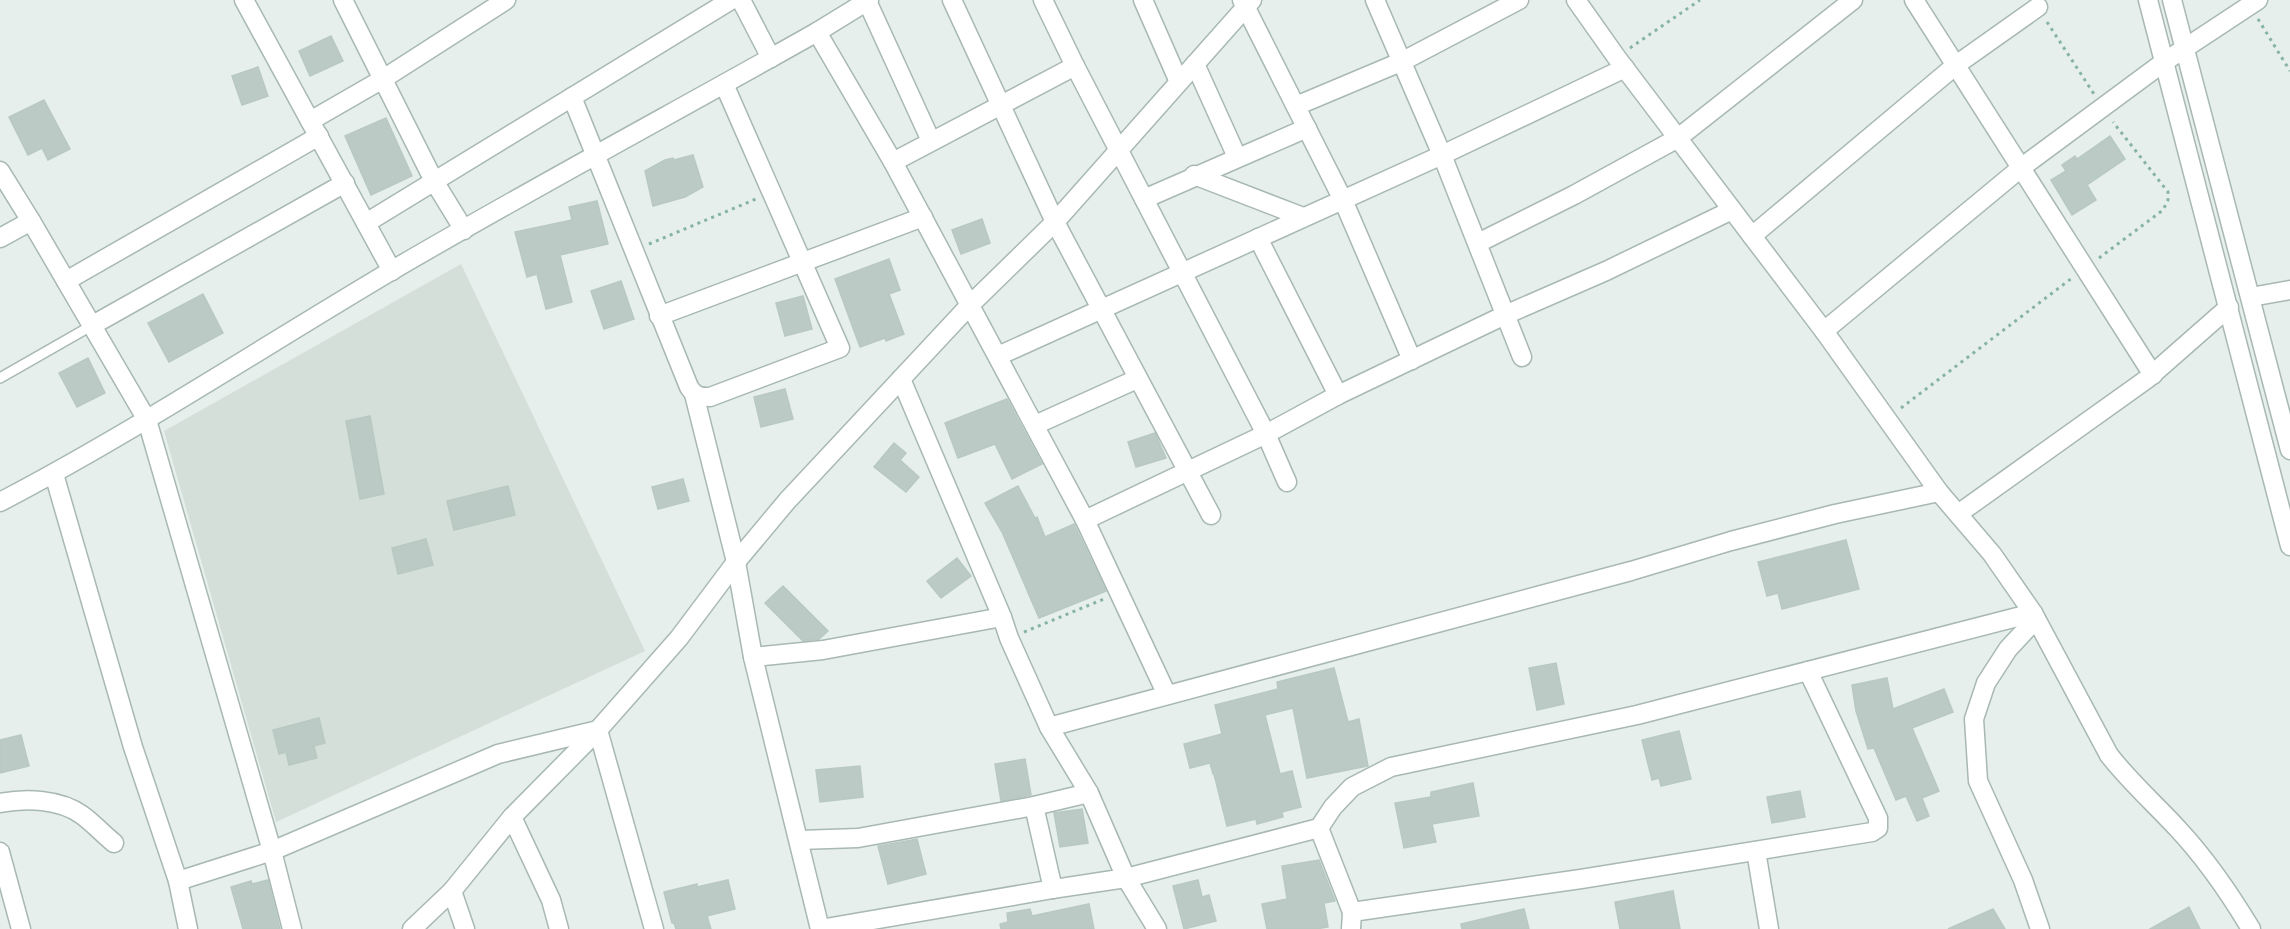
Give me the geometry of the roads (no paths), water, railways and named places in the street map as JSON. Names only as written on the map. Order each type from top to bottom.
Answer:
[{"type":"street","points":[[244,0],[392,271]]},
{"type":"street","points":[[343,0],[434,181],[464,230]]},
{"type":"street","points":[[66,281],[314,129],[382,79],[506,0]]},
{"type":"street","points":[[366,223],[731,0]]},
{"type":"street","points":[[741,0],[771,58]]},
{"type":"street","points":[[952,0],[1055,222],[1186,472],[1211,515]]},
{"type":"street","points":[[1043,0],[1266,434],[1287,482]]},
{"type":"street","points":[[1143,0],[1179,82]]},
{"type":"street","points":[[1375,0],[1442,155],[1522,357]]},
{"type":"street","points":[[1296,106],[1403,61],[1519,0]]},
{"type":"street","points":[[1576,0],[1824,331],[1939,492],[1992,554],[2034,616],[2109,755],[2124,775],[2197,851],[2252,929]]},
{"type":"street","points":[[1478,243],[1574,195],[1678,138],[1853,0]]},
{"type":"street","points":[[1914,0],[2153,375]]},
{"type":"street","points":[[2148,0],[2290,546]]},
{"type":"street","points":[[2172,0],[2290,450]]},
{"type":"street","points":[[0,502],[54,474],[147,420],[392,271],[817,32],[868,1],[931,141]]},
{"type":"street","points":[[412,929],[452,891],[512,817],[598,730],[679,638],[736,562],[787,501],[970,305],[1055,222],[1196,64],[1246,2],[1343,200],[1412,360]]},
{"type":"street","points":[[1824,331],[2022,167],[2164,62],[2253,3]]},
{"type":"street","points":[[1752,236],[1956,65],[2038,7]]},
{"type":"street","points":[[817,32],[893,162],[1035,425],[1085,520],[1167,695]]},
{"type":"street","points":[[998,356],[1442,155],[1621,63]]},
{"type":"street","points":[[1196,64],[1238,157]]},
{"type":"street","points":[[893,162],[1075,66]]},
{"type":"street","points":[[694,394],[699,397],[710,397],[840,348],[724,84]]},
{"type":"street","points":[[572,97],[659,316],[694,394],[736,562],[753,657],[820,929],[1126,878],[1318,828],[1333,807],[1352,787],[1391,767],[1637,715],[2034,616]]},
{"type":"street","points":[[1144,199],[1194,175],[1307,128]]},
{"type":"street","points":[[0,171],[147,420],[272,851],[292,929]]},
{"type":"street","points":[[1194,175],[1303,217]]},
{"type":"street","points":[[91,326],[345,183]]},
{"type":"street","points":[[1085,520],[1266,434],[1338,395],[1732,210]]},
{"type":"street","points":[[659,316],[923,217]]},
{"type":"street","points":[[0,238],[31,221]]},
{"type":"street","points":[[1258,238],[1338,395]]},
{"type":"street","points":[[2251,297],[2290,290]]},
{"type":"street","points":[[1958,514],[2153,375],[2229,307]]},
{"type":"street","points":[[901,379],[1009,638],[1049,727],[1089,793],[1126,878],[1157,929]]},
{"type":"street","points":[[1035,425],[1137,379]]},
{"type":"street","points":[[54,474],[133,747],[178,881],[188,929]]},
{"type":"street","points":[[1049,727],[1631,571],[1731,541],[1834,514],[1939,492]]},
{"type":"street","points":[[2034,616],[2008,649],[1986,683],[1974,719],[1978,781],[2023,880],[2040,929]]},
{"type":"street","points":[[753,657],[822,650],[1002,617]]},
{"type":"street","points":[[1318,828],[1352,920],[1581,879],[1865,834],[1878,828],[1879,824],[1808,671]]},
{"type":"street","points":[[178,881],[272,851],[498,754],[598,730]]},
{"type":"street","points":[[598,730],[654,929]]},
{"type":"street","points":[[799,840],[858,838],[1034,806],[1089,793]]},
{"type":"street","points":[[0,802],[14,800],[57,803],[81,814],[114,843]]},
{"type":"street","points":[[1034,806],[1053,889]]},
{"type":"street","points":[[512,817],[551,900],[560,929]]},
{"type":"street","points":[[1756,851],[1769,929]]},
{"type":"street","points":[[2,863],[21,929]]},
{"type":"street","points":[[452,891],[465,929]]},
{"type":"lane","points":[[0,378],[91,326]]}]
